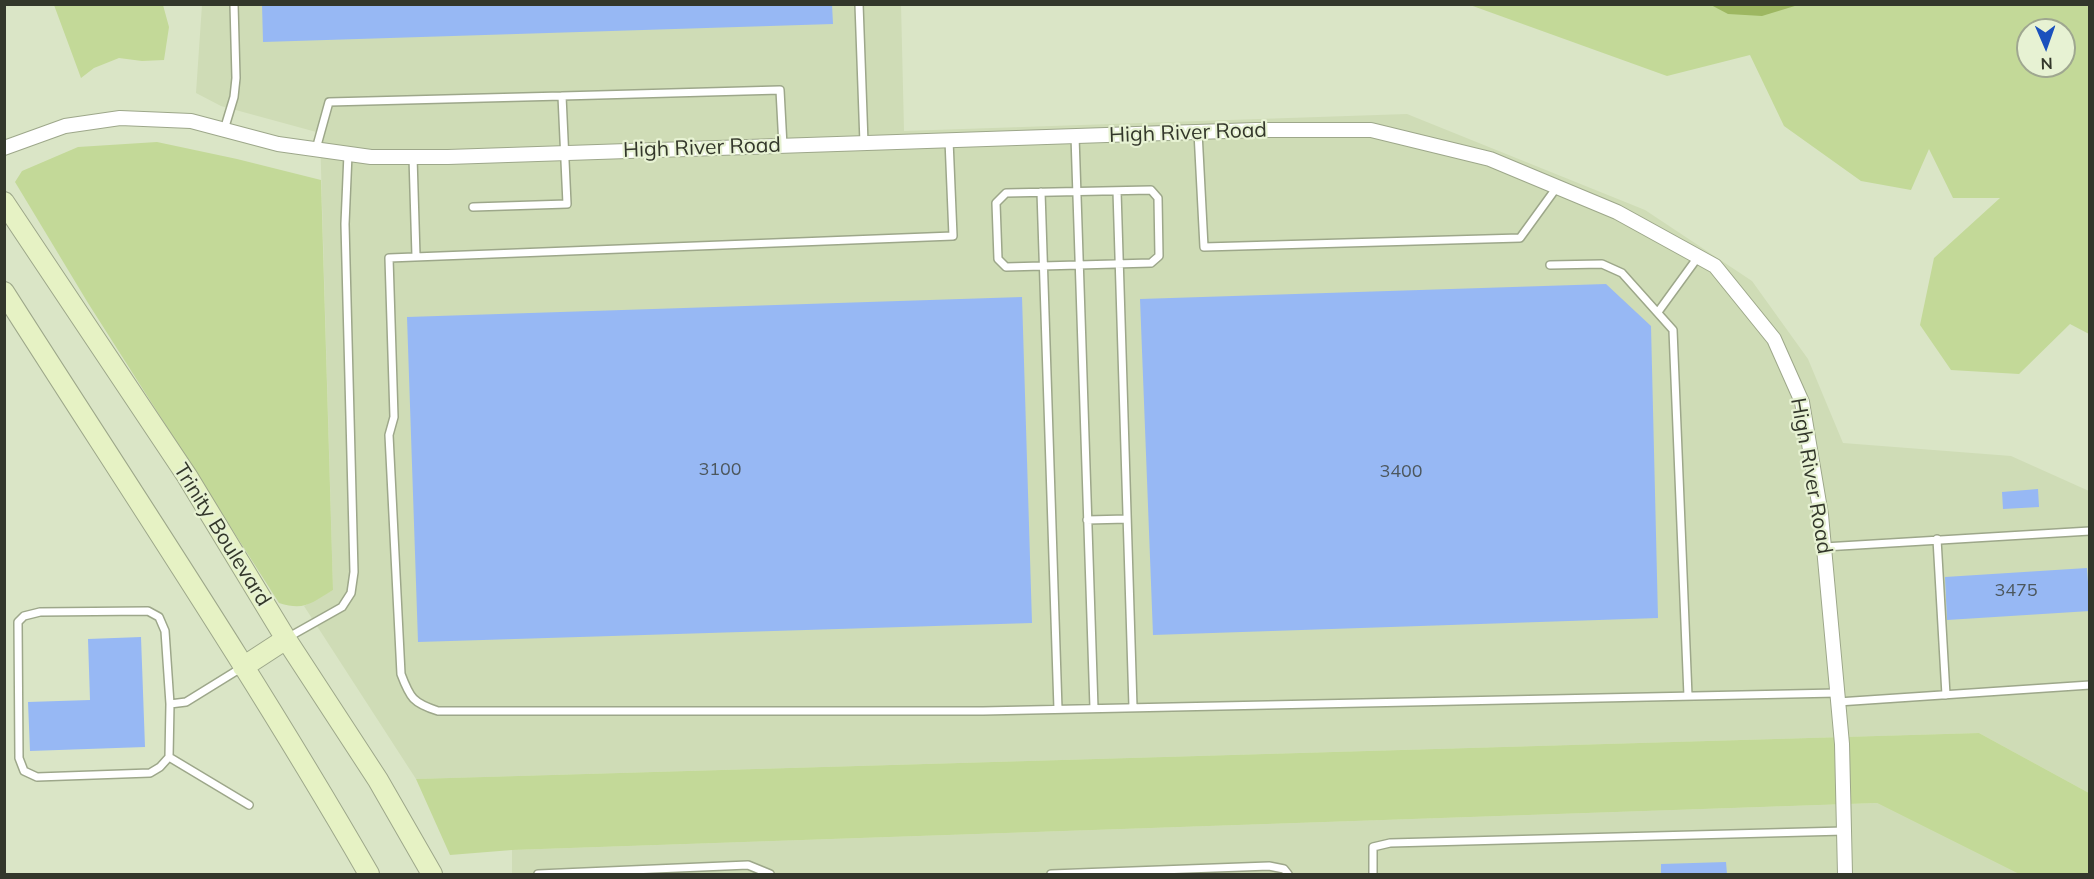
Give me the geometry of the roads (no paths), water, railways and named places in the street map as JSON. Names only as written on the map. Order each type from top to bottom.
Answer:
[{"type":"main road","name":"Trinity Boulevard","points":[[4,202],[187,476],[286,639],[378,780],[432,874]]},
{"type":"main road","points":[[4,292],[243,667],[369,874]]},
{"type":"main road","points":[[243,667],[286,639]]},
{"type":"street","name":"High River Road","points":[[4,148],[65,126],[120,118],[191,121],[278,144],[371,157],[564,153],[1198,132],[1371,130],[1490,159],[1617,212],[1715,266],[1774,339],[1802,402],[1821,515],[1842,744],[1845,874]]},
{"type":"lane","points":[[224,130],[234,98],[236,78],[234,4]]},
{"type":"lane","points":[[859,4],[864,143]]},
{"type":"lane","points":[[316,150],[329,102],[780,90],[783,146]]},
{"type":"lane","points":[[473,207],[567,204],[562,96]]},
{"type":"lane","points":[[1198,132],[1204,247],[1520,238],[1557,187]]},
{"type":"lane","points":[[1075,136],[1094,708]]},
{"type":"lane","points":[[949,140],[953,236],[389,258],[394,417],[389,435],[400,674],[408,692],[419,705],[438,711],[1058,709],[1688,696],[1946,695],[2090,685]]},
{"type":"lane","points":[[286,639],[342,607],[351,593],[354,572],[345,224],[348,154]]},
{"type":"lane","points":[[413,157],[416,256]]},
{"type":"lane","points":[[1151,190],[1158,198],[1159,256],[1151,263],[1006,267],[998,259],[996,203],[1006,193],[1077,192],[1151,190]]},
{"type":"lane","points":[[1118,191],[1133,707]]},
{"type":"lane","points":[[1041,192],[1058,709]]},
{"type":"lane","points":[[1658,312],[1698,257]]},
{"type":"lane","points":[[1550,265],[1602,264],[1622,273],[1673,330],[1688,696]]},
{"type":"lane","points":[[1088,520],[1127,519]]},
{"type":"lane","points":[[1824,548],[2090,531]]},
{"type":"lane","points":[[1937,539],[1946,695]]},
{"type":"lane","points":[[148,611],[159,617],[165,631],[170,704],[169,758],[150,773],[37,777],[24,771],[19,758],[18,622],[24,616],[40,612],[148,611]]},
{"type":"lane","points":[[170,704],[186,702],[243,667]]},
{"type":"lane","points":[[169,758],[249,805]]},
{"type":"lane","points":[[1373,874],[1373,847],[1390,843],[1844,831]]},
{"type":"lane","points":[[536,874],[747,865],[770,874]]},
{"type":"lane","points":[[1051,874],[1269,866],[1284,869],[1288,874]]}]
